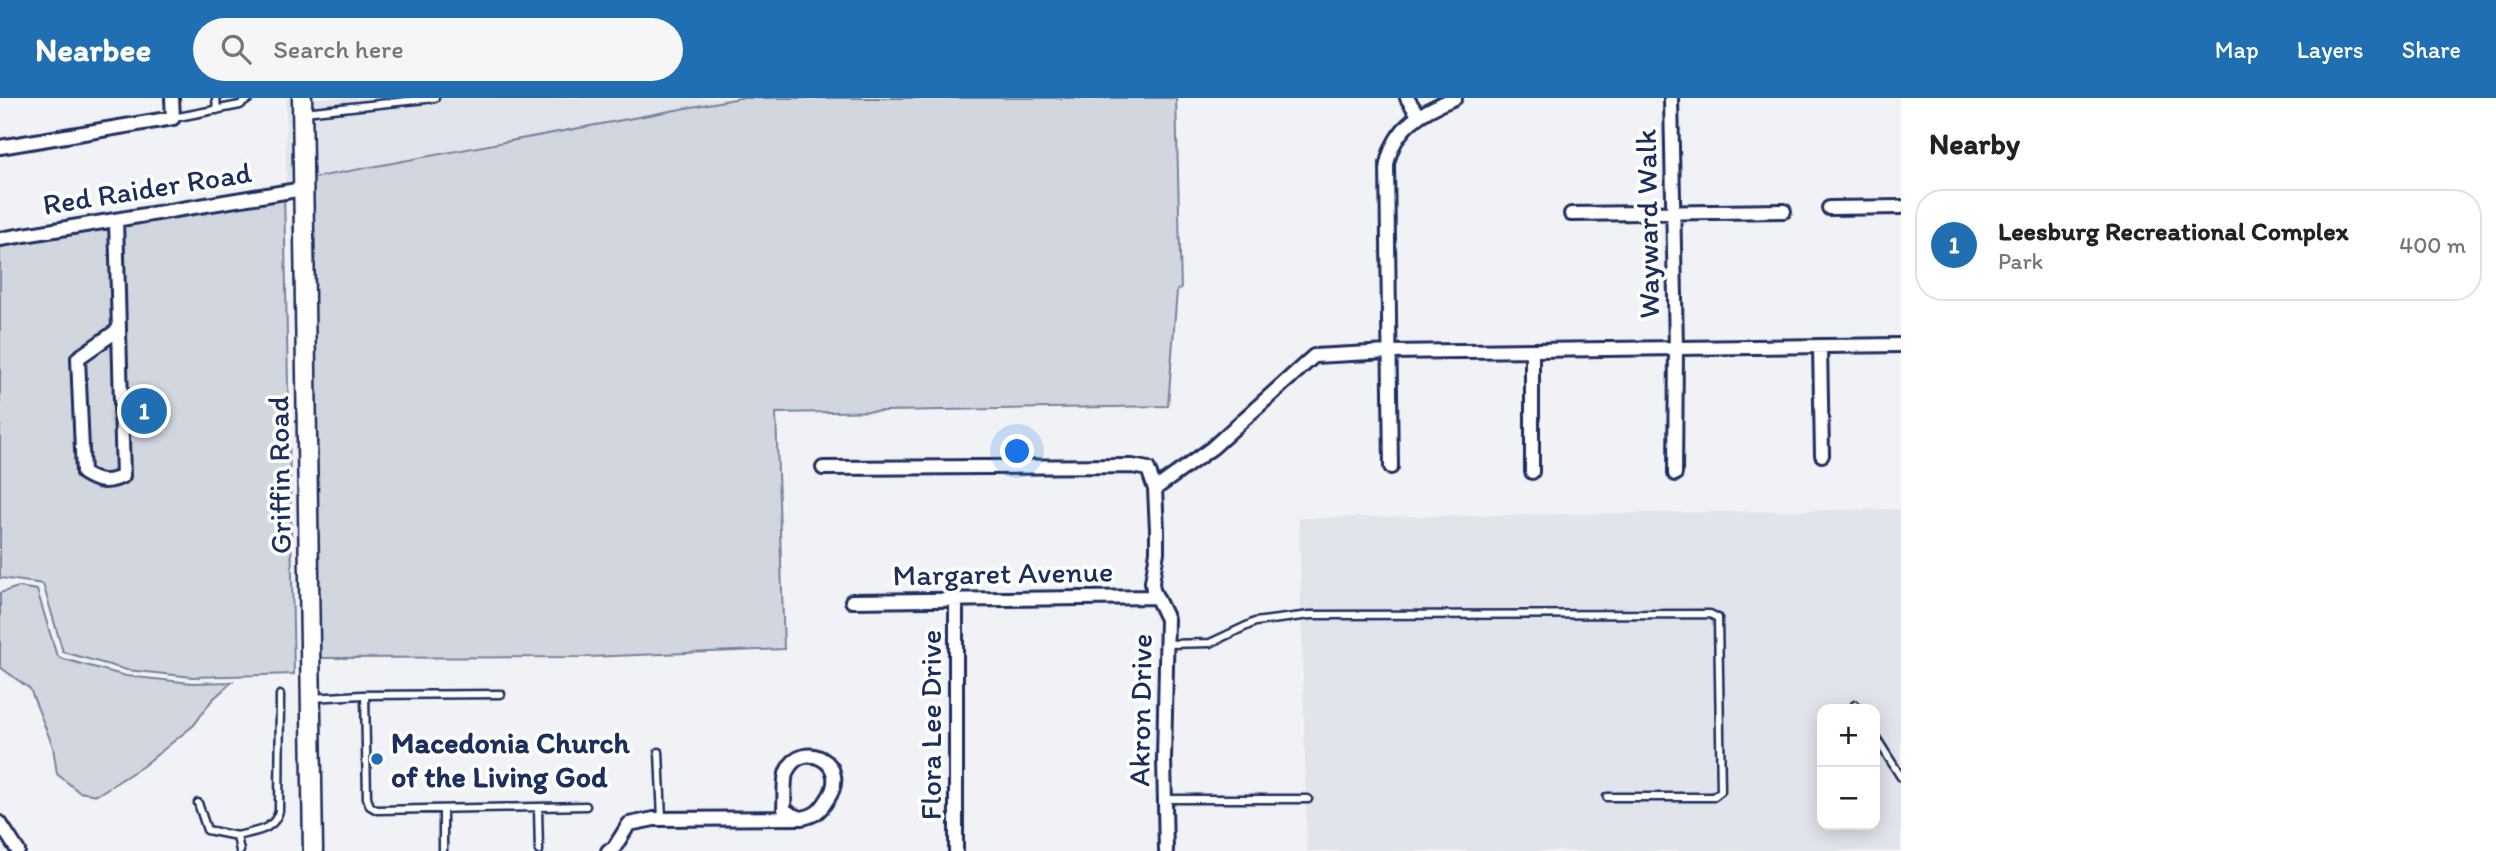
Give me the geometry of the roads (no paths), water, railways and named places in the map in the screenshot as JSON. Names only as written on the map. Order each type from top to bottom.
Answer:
[{"type":"street","points":[[0,147],[173,118],[172,98]]},
{"type":"street","points":[[1407,98],[1418,115]]},
{"type":"street","points":[[1391,467],[1387,164],[1396,138],[1418,115],[1455,98]]},
{"type":"street","name":"Wayward Walk","points":[[1671,98],[1676,348],[1675,474]]},
{"type":"street","name":"Griffin Road","points":[[302,105],[313,851]]},
{"type":"street","name":"Red Raider Road","points":[[0,239],[303,189]]},
{"type":"street","points":[[1829,208],[1901,207]]},
{"type":"street","points":[[1571,214],[1784,211]]},
{"type":"street","points":[[116,220],[123,475],[116,480],[99,482],[83,473],[78,358],[118,330]]},
{"type":"street","points":[[823,468],[1132,466],[1149,469],[1155,489],[1212,448],[1314,356],[1389,352],[1901,345]]},
{"type":"street","points":[[1820,346],[1822,454]]},
{"type":"street","points":[[1532,351],[1532,472]]},
{"type":"street","name":"Akron Drive","points":[[1155,489],[1157,552],[1152,582],[1167,619],[1166,851]]},
{"type":"street","name":"Margaret Avenue","points":[[852,601],[1156,597]]},
{"type":"street","name":"Flora Lee Drive","points":[[956,851],[957,600]]},
{"type":"street","points":[[608,851],[614,848],[629,824],[662,819],[802,818],[811,817],[819,812],[833,792],[835,782],[830,764],[812,755],[794,762],[785,779],[784,809],[802,818]]},
{"type":"street","points":[[0,824],[18,851]]},
{"type":"lane","points":[[216,98],[217,110]]},
{"type":"lane","points":[[173,118],[240,105],[250,98]]},
{"type":"lane","points":[[302,105],[435,98]]},
{"type":"lane","points":[[1167,644],[1210,643],[1255,622],[1310,615],[1710,614],[1718,618],[1721,791],[1713,797],[1607,797]]},
{"type":"lane","points":[[310,698],[501,694]]},
{"type":"lane","points":[[198,803],[207,830],[237,836],[271,827],[279,811],[280,695]]},
{"type":"lane","points":[[365,695],[367,798],[370,806],[377,810],[586,806]]},
{"type":"lane","points":[[1880,744],[1901,777]]},
{"type":"lane","points":[[659,752],[662,819]]},
{"type":"lane","points":[[1165,799],[1308,799]]},
{"type":"lane","points":[[538,807],[538,851]]},
{"type":"lane","points":[[443,809],[443,851]]},
{"type":"lane","points":[[237,836],[240,851]]},
{"type":"place","name":"Leesburg Recreational Complex","points":[[144,411]]},
{"type":"place","name":"Macedonia Church of the Living God","points":[[377,759]]}]
